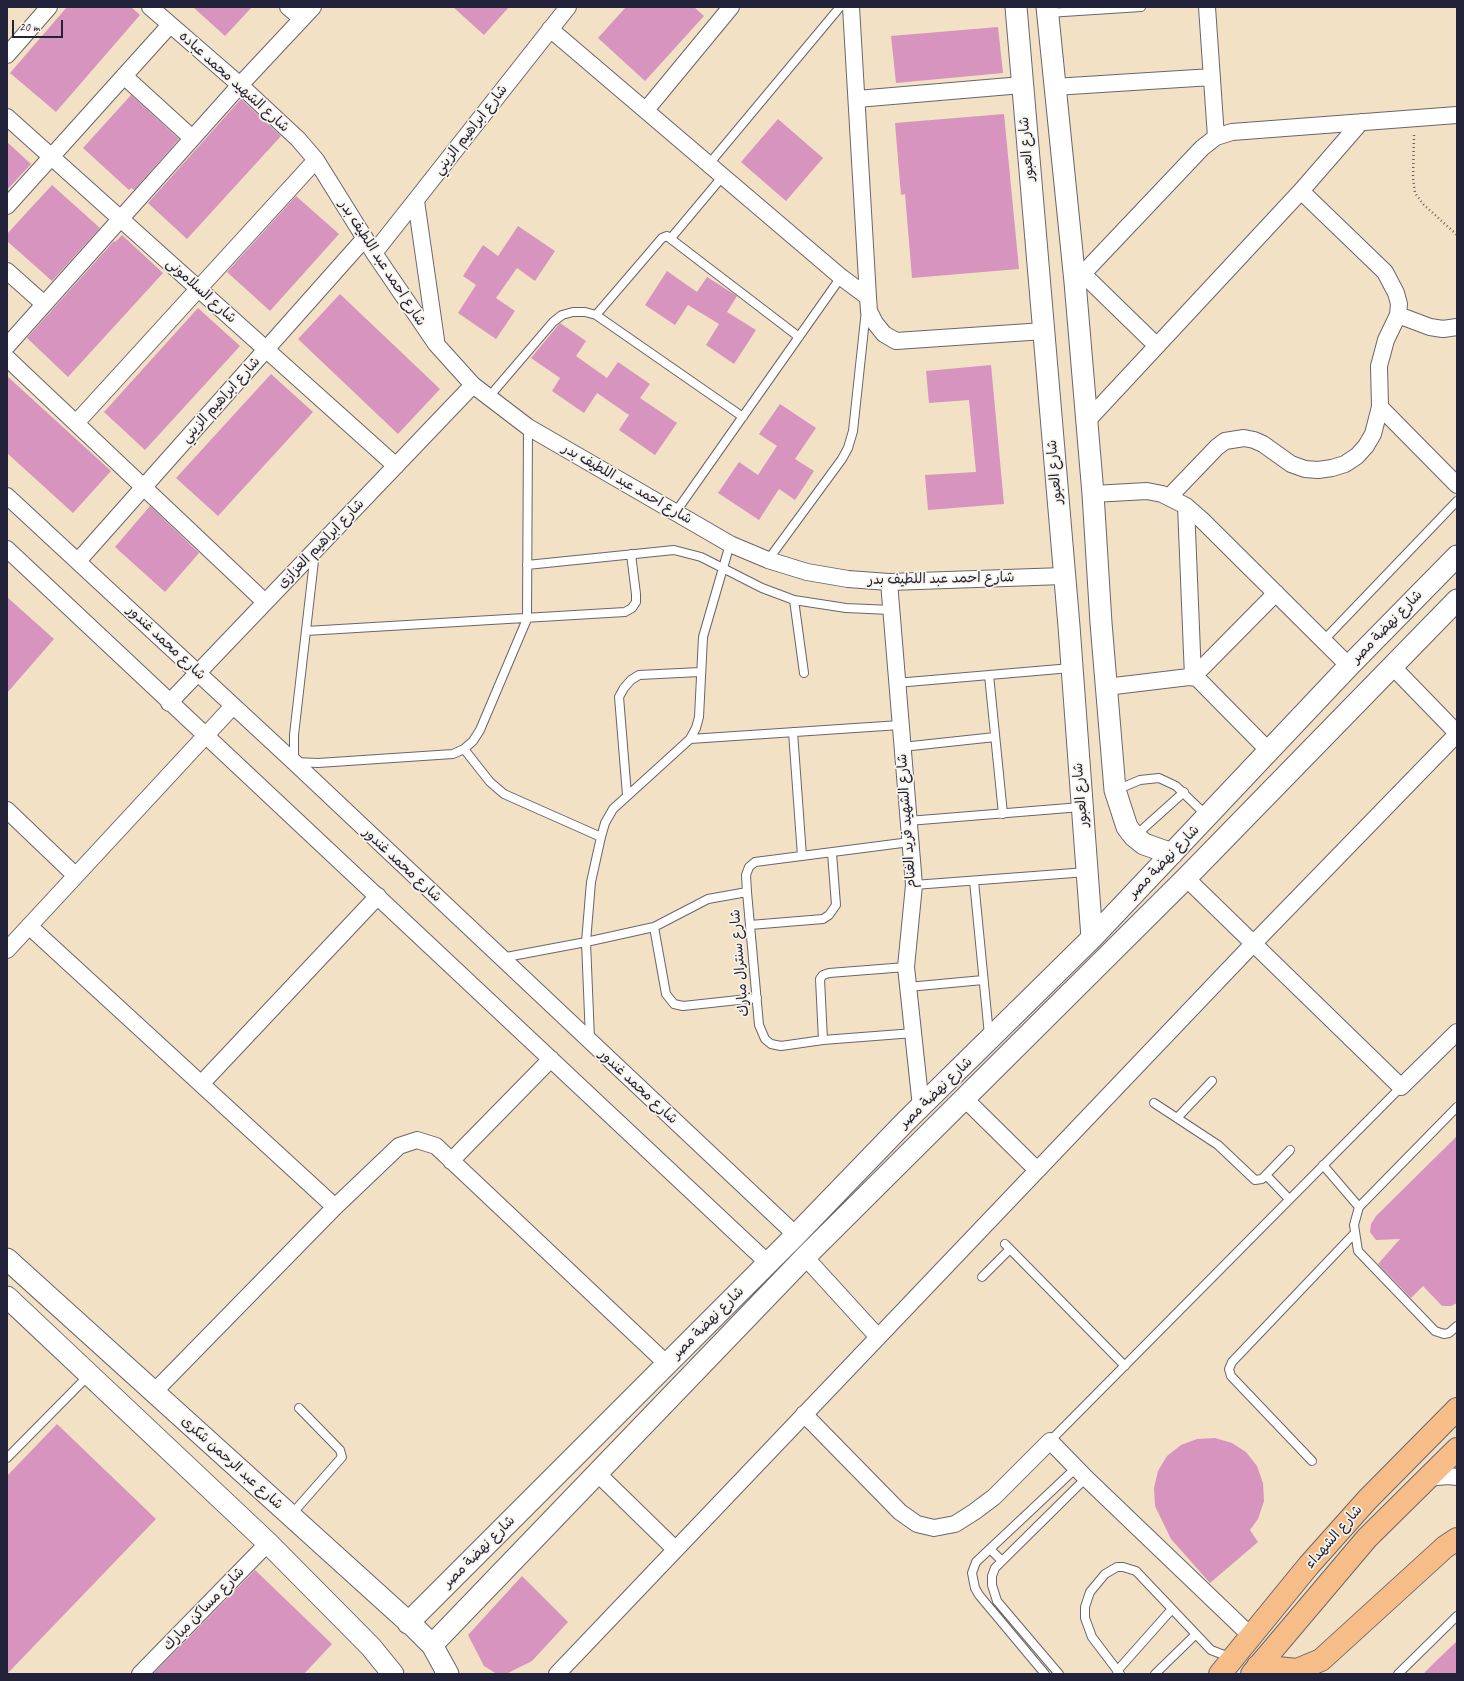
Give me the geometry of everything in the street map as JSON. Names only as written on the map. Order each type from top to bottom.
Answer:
[{"type":"highway","name":"شارع الشهداء","points":[[1220,1674],[1309,1565],[1367,1500],[1457,1409]]},
{"type":"highway","name":"شارع الشهداء","points":[[1259,1671],[1367,1538],[1457,1449]]},
{"type":"highway","points":[[1259,1671],[1297,1670],[1321,1660],[1445,1547],[1457,1539]]},
{"type":"street","points":[[7,55],[50,7]]},
{"type":"street","name":"شارع الشهيد محمد عباده","points":[[150,7],[240,85],[289,130],[316,160]]},
{"type":"street","points":[[288,7],[302,19]]},
{"type":"street","points":[[7,346],[192,138],[313,7]]},
{"type":"street","name":"شارع ابراهيم الزيني","points":[[374,253],[568,7]]},
{"type":"street","points":[[646,110],[731,7]]},
{"type":"street","points":[[851,7],[869,311],[875,323],[884,334],[896,341],[1044,331]]},
{"type":"street","name":"شارع العبور","points":[[1016,7],[1069,626],[1081,807],[1088,872],[1092,938]]},
{"type":"street","points":[[1207,7],[1216,137]]},
{"type":"street","points":[[1047,10],[1054,87],[1079,278],[1086,422],[1093,494],[1101,623],[1115,790],[1127,827],[1134,836],[1144,844],[1172,854]]},
{"type":"street","points":[[7,206],[170,25]]},
{"type":"street","points":[[550,30],[841,277],[868,297]]},
{"type":"street","points":[[124,76],[192,138]]},
{"type":"street","points":[[1054,87],[1212,77]]},
{"type":"street","points":[[857,100],[1022,85]]},
{"type":"street","points":[[1079,278],[1202,148],[1216,137],[1232,132],[1457,115]]},
{"type":"street","name":"شارع السلامونى","points":[[7,117],[396,466]]},
{"type":"street","points":[[1086,422],[1301,191],[1361,122]]},
{"type":"street","points":[[76,423],[316,160]]},
{"type":"street","name":"شارع احمد عبد اللطيف بدر","points":[[316,160],[374,253],[436,344],[473,385],[488,398],[528,427],[730,544],[768,560],[808,572],[848,579],[889,582],[1064,576]]},
{"type":"street","points":[[1168,497],[1217,447],[1225,441],[1234,438],[1244,438],[1258,442],[1291,464],[1305,469],[1318,470],[1345,464],[1357,456],[1366,446],[1373,434],[1380,407],[1379,366],[1386,340],[1398,315],[1399,304],[1396,293],[1385,272],[1301,191]]},
{"type":"street","points":[[416,200],[436,344]]},
{"type":"street","name":"شارع ابراهيم الزيني","points":[[78,561],[365,238]]},
{"type":"street","points":[[7,271],[44,304]]},
{"type":"street","points":[[1079,278],[1157,346]]},
{"type":"street","points":[[1398,315],[1442,329],[1457,327]]},
{"type":"street","points":[[7,358],[265,602]]},
{"type":"street","name":"شارع ابراهيم العزازى","points":[[169,703],[473,385]]},
{"type":"street","points":[[1380,407],[1457,485]]},
{"type":"street","points":[[1093,494],[1147,491],[1168,497],[1186,506],[1349,666]]},
{"type":"street","name":"شارع محمد غندور","points":[[7,496],[198,672],[796,1235]]},
{"type":"street","points":[[1186,506],[1193,677]]},
{"type":"street","points":[[7,550],[768,1263]]},
{"type":"street","name":"شارع نهضة مصر","points":[[408,1623],[796,1235],[921,1107],[1092,938],[1349,666],[1457,556]]},
{"type":"street","name":"شارع الشهيد فريد الغنام","points":[[889,582],[896,683],[914,885],[906,967],[921,1107]]},
{"type":"street","points":[[1106,687],[1193,677],[1276,593]]},
{"type":"street","name":"شارع نهضة مصر","points":[[432,1645],[805,1257],[1186,878],[1457,600]]},
{"type":"street","points":[[1069,626],[1101,623]]},
{"type":"street","points":[[557,1674],[1252,944],[1457,734],[1392,666]]},
{"type":"street","points":[[1193,677],[1204,684],[1269,751]]},
{"type":"street","points":[[7,950],[233,706]]},
{"type":"street","points":[[7,810],[75,875]]},
{"type":"street","points":[[1186,878],[1252,944],[1401,1087],[1457,1032]]},
{"type":"street","points":[[201,1084],[378,896]]},
{"type":"street","points":[[29,926],[335,1207]]},
{"type":"street","points":[[451,1161],[551,1059]]},
{"type":"street","points":[[964,1098],[1037,1170]]},
{"type":"street","points":[[153,1393],[335,1207],[399,1146],[417,1140],[436,1146],[667,1364]]},
{"type":"street","points":[[805,1257],[878,1336]]},
{"type":"street","name":"شارع عبد الرحمن شكرى","points":[[7,1259],[70,1318],[432,1645],[448,1674]]},
{"type":"street","points":[[7,1297],[268,1544],[371,1647],[393,1674]]},
{"type":"street","points":[[54,1342],[61,1340],[70,1331],[70,1318]]},
{"type":"street","points":[[89,1375],[93,1362],[98,1358],[110,1354]]},
{"type":"street","points":[[804,1414],[900,1512],[917,1524],[934,1528],[955,1524],[974,1512],[994,1497],[1050,1441],[1244,1644]]},
{"type":"street","points":[[597,1473],[675,1550]]},
{"type":"street","points":[[1427,1478],[1448,1476],[1457,1477]]},
{"type":"street","points":[[501,1531],[522,1551]]},
{"type":"street","name":"شارع مساكن مبارك","points":[[140,1674],[268,1544]]},
{"type":"lane","points":[[708,164],[851,7]]},
{"type":"lane","points":[[1047,10],[1140,7]]},
{"type":"lane","points":[[670,238],[723,176]]},
{"type":"lane","points":[[596,315],[662,238],[667,236],[799,337]]},
{"type":"lane","points":[[675,512],[841,277]]},
{"type":"lane","points":[[768,560],[842,459],[848,448],[853,432],[868,297]]},
{"type":"lane","points":[[488,398],[553,322],[562,315],[573,312],[585,312],[596,315],[743,417]]},
{"type":"lane","points":[[315,551],[294,735],[294,762],[318,763],[453,754],[464,749],[473,741],[480,730],[527,619],[528,427]]},
{"type":"lane","points":[[1323,640],[1457,502]]},
{"type":"lane","points":[[590,1041],[586,942],[591,882],[601,837],[605,823],[613,809],[626,795],[690,739],[699,716],[700,672],[703,637],[730,544]]},
{"type":"lane","points":[[528,565],[674,550],[701,557],[762,588],[794,600],[846,608],[890,610]]},
{"type":"lane","points":[[306,631],[625,612],[632,608],[636,602],[631,554]]},
{"type":"lane","points":[[794,600],[804,673]]},
{"type":"lane","points":[[896,683],[1071,668]]},
{"type":"lane","points":[[626,795],[619,697],[624,688],[631,680],[639,675],[700,672]]},
{"type":"lane","points":[[989,675],[1003,814]]},
{"type":"lane","points":[[690,739],[900,725]]},
{"type":"lane","points":[[793,732],[802,856]]},
{"type":"lane","points":[[902,747],[995,737]]},
{"type":"lane","points":[[464,749],[490,782],[504,794],[601,837]]},
{"type":"lane","points":[[1115,790],[1140,780],[1159,778],[1168,781],[1184,792],[1207,816]]},
{"type":"lane","points":[[1134,836],[1184,792]]},
{"type":"lane","points":[[908,821],[1081,807]]},
{"type":"lane","points":[[747,892],[746,875],[749,867],[755,862],[910,842]]},
{"type":"lane","points":[[750,925],[823,919],[829,916],[836,905],[832,853]]},
{"type":"lane","points":[[914,885],[1088,872]]},
{"type":"lane","points":[[974,881],[989,1041]]},
{"type":"lane","name":"شارع سنترال مبارك","points":[[501,958],[654,927],[708,899],[747,892],[759,1025],[765,1039],[771,1044],[780,1046],[823,1040],[914,1033]]},
{"type":"lane","points":[[654,927],[666,994],[670,1001],[683,1006],[756,998]]},
{"type":"lane","points":[[823,1040],[820,979],[822,975],[829,972],[906,967]]},
{"type":"lane","points":[[908,987],[983,980]]},
{"type":"lane","points":[[1177,1118],[1212,1081]]},
{"type":"lane","points":[[1050,1441],[1401,1087]]},
{"type":"lane","points":[[1154,1103],[1218,1145],[1255,1180],[1260,1180],[1266,1175],[1290,1150]]},
{"type":"lane","points":[[1457,1107],[1359,1207],[1354,1225],[1354,1234],[1358,1251],[1435,1330],[1444,1334],[1449,1333],[1457,1326]]},
{"type":"lane","points":[[1323,1165],[1359,1207]]},
{"type":"lane","points":[[1266,1175],[1289,1200]]},
{"type":"lane","points":[[1312,1461],[1231,1376],[1228,1369],[1232,1362],[1354,1234]]},
{"type":"lane","points":[[982,1277],[1008,1247],[1125,1366]]},
{"type":"lane","points":[[7,1458],[89,1375]]},
{"type":"lane","points":[[290,1516],[342,1457],[340,1450],[299,1408]]},
{"type":"lane","points":[[1045,1674],[975,1588],[973,1581],[974,1568],[976,1562],[990,1549],[1081,1473]]},
{"type":"lane","points":[[1059,1674],[997,1601],[992,1589],[992,1576],[995,1568],[1081,1473]]},
{"type":"lane","points":[[990,1549],[1002,1561]]},
{"type":"lane","points":[[1172,1609],[1119,1672],[1092,1637],[1085,1618],[1085,1607],[1090,1592],[1105,1574],[1117,1567],[1123,1567],[1136,1571],[1172,1609],[1195,1635],[1211,1650],[1224,1655],[1244,1644]]},
{"type":"lane","points":[[1398,1674],[1457,1616]]},
{"type":"lane","points":[[1155,1674],[1195,1635]]},
{"type":"path","points":[[1414,118],[1413,178],[1415,192],[1423,204],[1457,235]]},
{"type":"building","points":[[67,7],[131,7],[140,15],[56,112],[10,73]]},
{"type":"building","points":[[193,7],[252,7],[225,36]]},
{"type":"building","points":[[453,7],[509,7],[484,35]]},
{"type":"building","points":[[626,7],[694,7],[704,16],[645,81],[598,38]]},
{"type":"building","points":[[998,27],[1003,73],[896,83],[891,36]]},
{"type":"building","points":[[131,95],[179,139],[134,190],[131,188],[129,190],[83,148]]},
{"type":"building","points":[[241,99],[281,136],[187,239],[148,203]]},
{"type":"building","points":[[1004,114],[1019,269],[912,278],[905,194],[901,195],[895,123]]},
{"type":"building","points":[[778,119],[823,158],[786,201],[741,162]]},
{"type":"building","points":[[7,142],[31,164],[7,190]]},
{"type":"building","points":[[52,185],[100,228],[52,281],[7,241],[7,234]]},
{"type":"building","points":[[296,196],[339,234],[270,311],[227,272]]},
{"type":"building","points":[[518,226],[555,251],[535,281],[517,268],[496,298],[515,311],[496,339],[458,313],[476,285],[463,276],[483,245],[498,256]]},
{"type":"building","points":[[122,235],[163,273],[68,377],[27,338],[114,241],[115,242]]},
{"type":"building","points":[[667,271],[697,292],[707,277],[737,296],[727,312],[756,330],[734,364],[706,345],[719,324],[688,305],[675,325],[645,305]]},
{"type":"building","points":[[340,294],[440,389],[398,434],[298,339]]},
{"type":"building","points":[[198,308],[240,346],[145,450],[104,412]]},
{"type":"building","points":[[560,323],[586,341],[576,356],[607,378],[618,362],[650,384],[640,398],[677,423],[655,455],[619,430],[629,415],[597,393],[584,413],[552,391],[560,378],[531,358]]},
{"type":"building","points":[[991,365],[1004,504],[928,510],[925,475],[976,472],[969,400],[929,403],[926,371]]},
{"type":"building","points":[[271,374],[313,412],[218,516],[176,478]]},
{"type":"building","points":[[7,376],[111,471],[73,513],[7,453]]},
{"type":"building","points":[[780,404],[816,428],[795,459],[814,471],[795,500],[779,489],[759,520],[718,493],[739,462],[758,475],[777,446],[759,434]]},
{"type":"building","points":[[150,506],[199,553],[165,592],[115,547]]},
{"type":"building","points":[[7,597],[54,639],[7,693]]},
{"type":"building","points":[[1457,1136],[1457,1303],[1451,1306],[1442,1306],[1423,1286],[1411,1298],[1378,1264],[1400,1239],[1376,1240],[1370,1232],[1371,1224],[1376,1216]]},
{"type":"building","points":[[57,1424],[156,1519],[7,1674],[7,1476]]},
{"type":"building","points":[[1215,1438],[1232,1443],[1246,1452],[1257,1466],[1263,1483],[1264,1501],[1258,1519],[1250,1530],[1258,1542],[1210,1583],[1171,1539],[1155,1506],[1154,1488],[1158,1471],[1167,1456],[1181,1445],[1197,1439]]},
{"type":"building","points":[[255,1570],[332,1644],[304,1674],[153,1674]]},
{"type":"building","points":[[522,1576],[568,1622],[532,1661],[506,1674],[497,1674],[484,1666],[468,1635]]},
{"type":"building","points":[[1457,1641],[1457,1674],[1423,1674],[1434,1663]]}]
